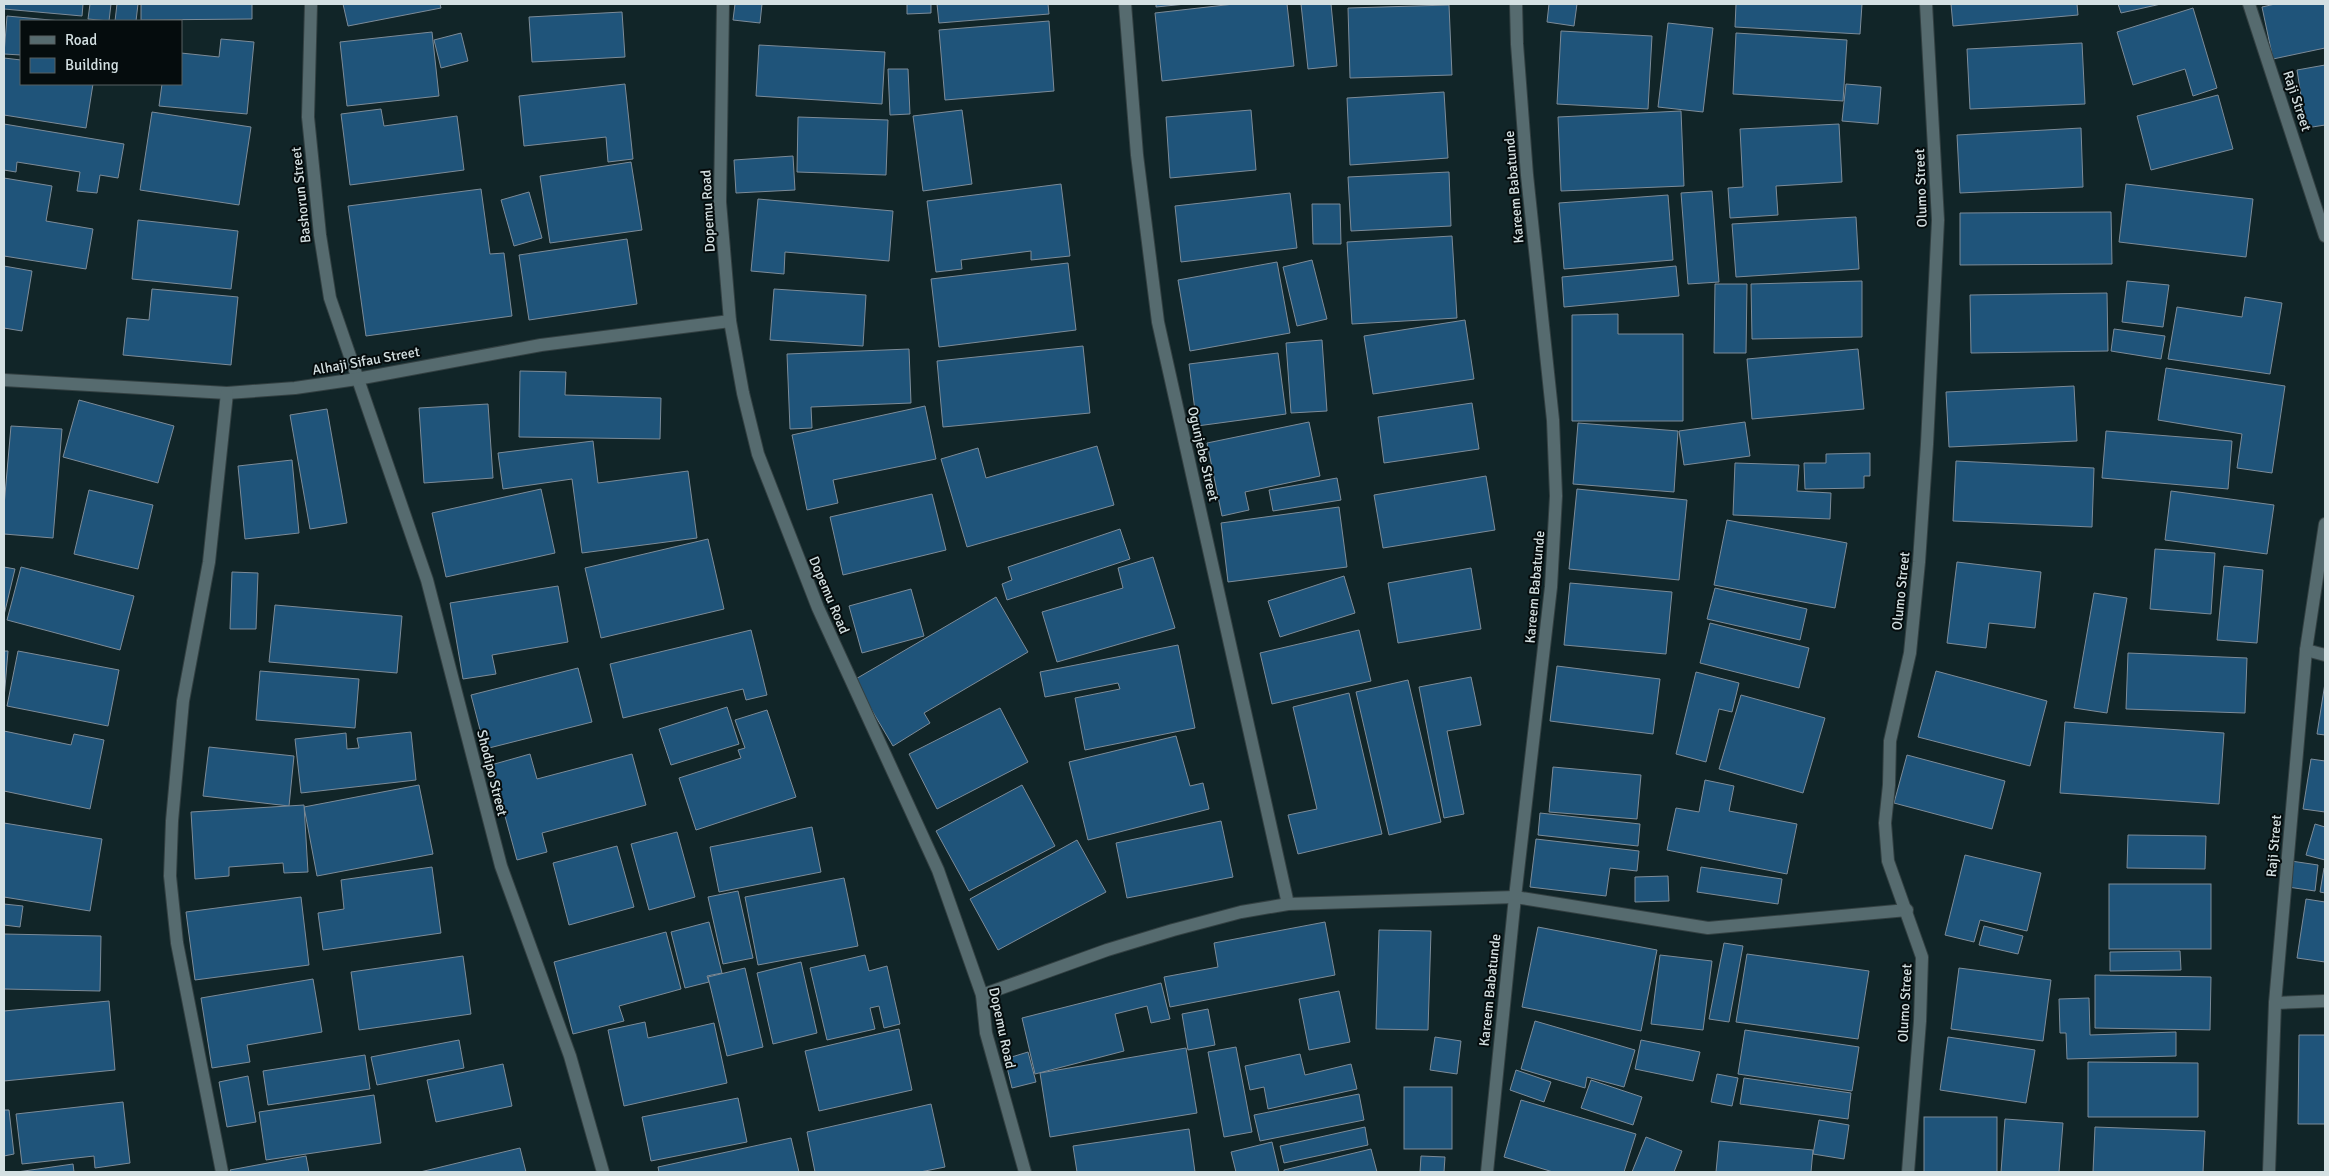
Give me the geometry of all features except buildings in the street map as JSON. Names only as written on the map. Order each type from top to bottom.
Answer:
[{"type":"street","name":"Bashorun Street","points":[[311,4],[308,117],[320,235],[330,298],[357,379]]},
{"type":"street","name":"Dopemu Road","points":[[722,4],[720,202],[730,321],[743,393],[758,454],[818,608],[938,870],[982,995],[986,1033],[1025,1172]]},
{"type":"street","name":"Ogunjebe Street","points":[[1125,4],[1138,164],[1158,322],[1288,904]]},
{"type":"street","name":"Kareem Babatunde","points":[[1487,1172],[1514,897],[1546,635],[1556,496],[1553,420],[1527,175],[1517,44],[1516,4]]},
{"type":"street","name":"Olumo Street","points":[[1908,1172],[1920,1021],[1922,957],[1907,910],[1888,861],[1885,823],[1889,784],[1890,741],[1910,652],[1919,562],[1928,434],[1938,220],[1926,4]]},
{"type":"street","name":"Raji Street","points":[[2249,4],[2325,236]]},
{"type":"street","name":"Alhaji Sifau Street","points":[[4,380],[227,393],[296,388],[357,379],[541,345],[730,321]]},
{"type":"street","name":"Shodipo Street","points":[[357,379],[427,580],[501,866],[570,1056],[603,1172]]},
{"type":"street","points":[[222,1172],[177,943],[170,876],[172,820],[183,700],[209,562],[227,393]]},
{"type":"street","name":"Raji Street","points":[[2269,1172],[2275,1003],[2306,650],[2325,524]]},
{"type":"street","points":[[2306,650],[2325,655]]},
{"type":"street","points":[[982,995],[1107,950],[1173,930],[1241,912],[1288,904],[1514,897],[1708,928],[1907,910]]},
{"type":"street","points":[[2275,1003],[2325,1001]]}]
